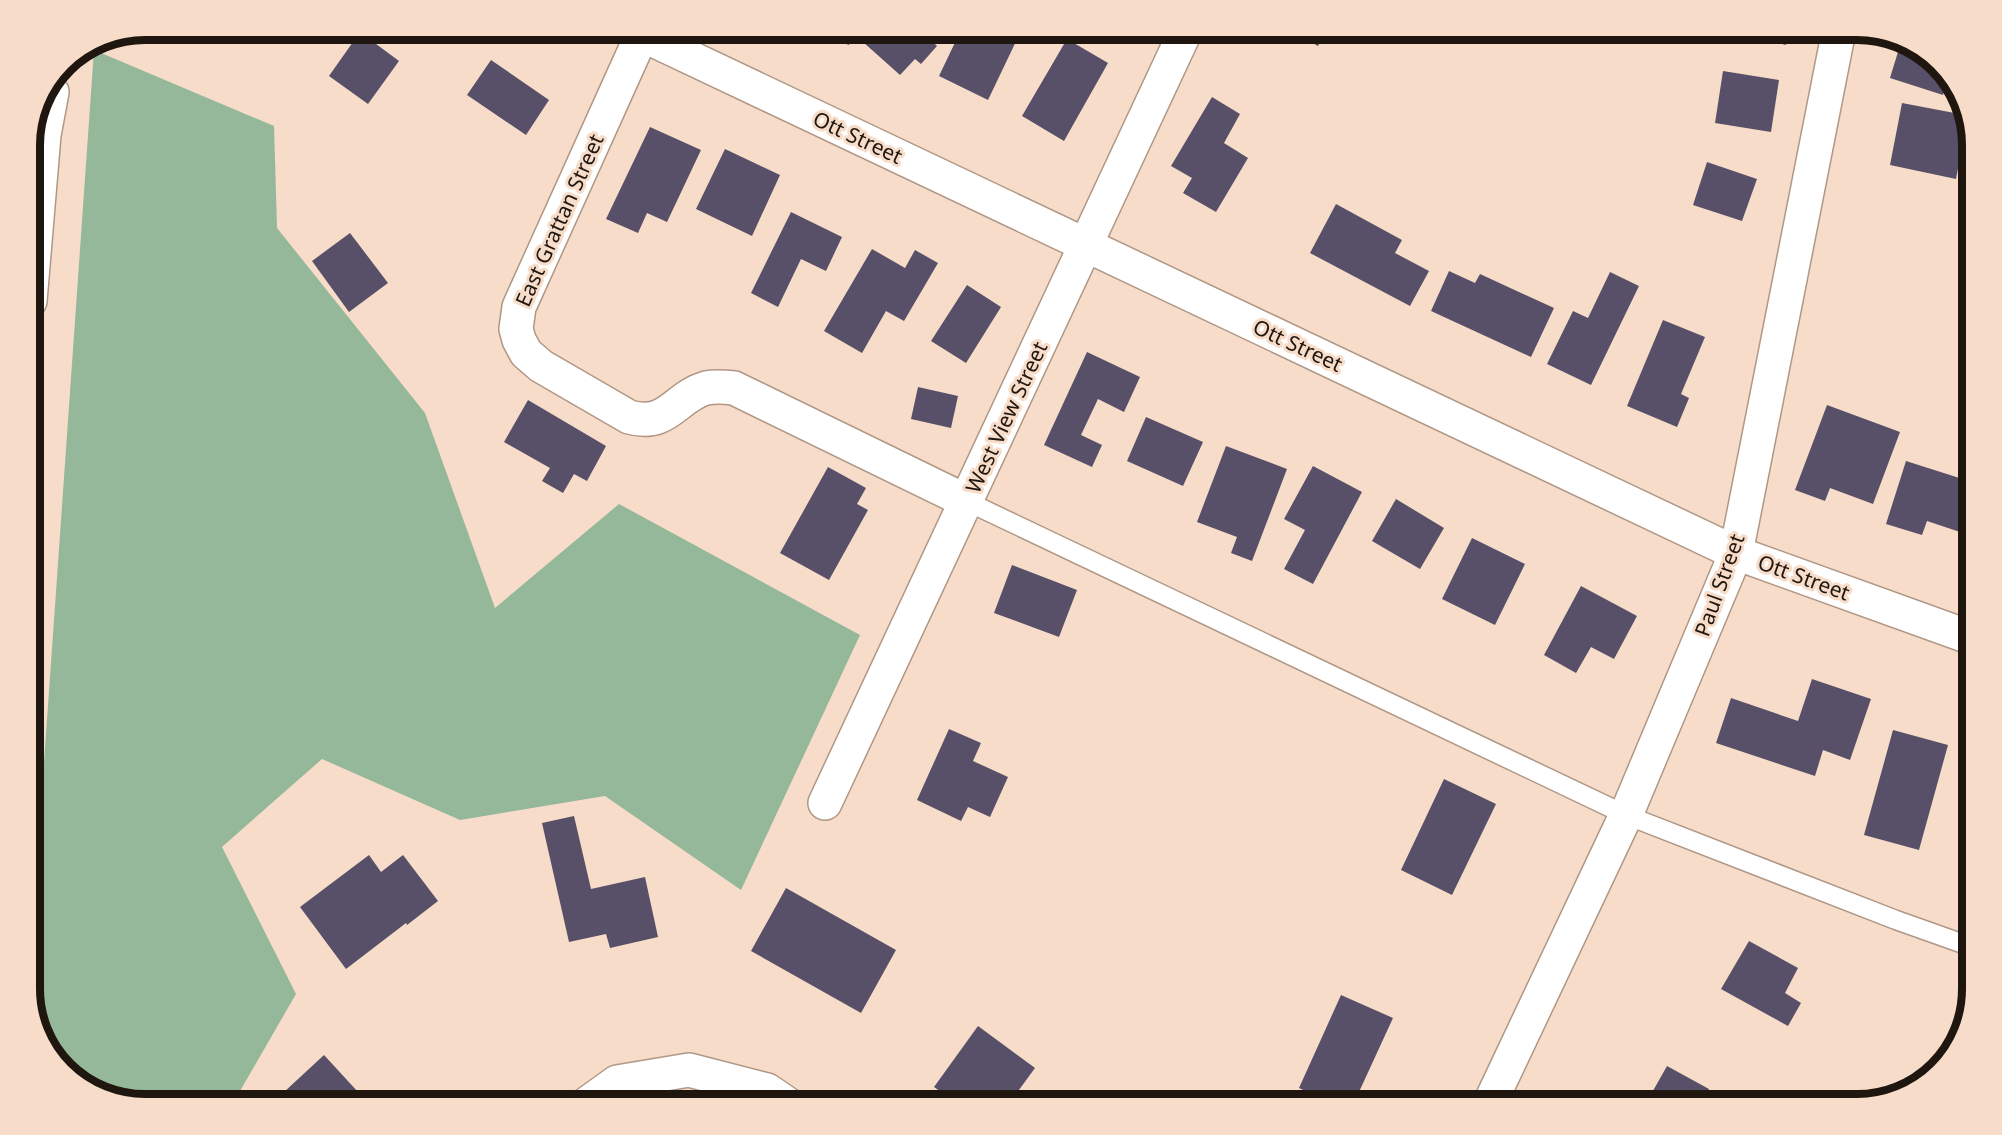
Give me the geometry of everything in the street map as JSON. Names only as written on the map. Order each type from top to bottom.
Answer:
[{"type":"street","name":"West View Street","points":[[825,803],[1181,40]]},
{"type":"street","name":"Paul Street","points":[[1494,1094],[1626,815],[1736,553],[1837,40]]},
{"type":"street","name":"East Grattan Street","points":[[635,41],[519,307],[516,329],[526,353],[541,366],[636,419],[651,420],[664,416],[692,395],[707,388],[723,386],[734,388],[966,501]]},
{"type":"street","name":"Ott Street","points":[[657,41],[1736,553],[1962,634]]},
{"type":"street","points":[[41,171],[50,105]]},
{"type":"street","points":[[600,1094],[617,1082],[689,1070],[766,1090],[772,1094]]},
{"type":"lane","points":[[966,501],[1626,815],[1962,943]]},
{"type":"green space","points":[[99,52],[274,126],[277,228],[425,413],[495,608],[619,504],[860,635],[741,890],[605,796],[460,820],[322,759],[222,847],[296,994],[238,1094],[132,1094],[119,1091],[82,1073],[62,1053],[44,1016],[41,996],[41,805],[94,55]]},
{"type":"building","points":[[1016,40],[988,100],[939,76],[956,41]]},
{"type":"building","points":[[1066,40],[1108,63],[1064,141],[1022,116]]},
{"type":"building","points":[[1307,40],[1321,40],[1318,46]]},
{"type":"building","points":[[1766,40],[1787,40],[1786,45]]},
{"type":"building","points":[[354,41],[372,41],[399,61],[368,104],[329,76]]},
{"type":"building","points":[[837,41],[850,41],[849,45]]},
{"type":"building","points":[[931,41],[937,46],[921,64],[915,59],[900,75],[863,42]]},
{"type":"building","points":[[1899,50],[1931,71],[1945,89],[1943,95],[1890,78]]},
{"type":"building","points":[[491,60],[549,100],[526,135],[467,95]]},
{"type":"building","points":[[1723,71],[1779,80],[1771,132],[1715,123]]},
{"type":"building","points":[[1212,97],[1240,114],[1224,143],[1248,158],[1216,212],[1183,193],[1192,178],[1171,166]]},
{"type":"building","points":[[1902,103],[1956,113],[1961,153],[1956,179],[1890,165]]},
{"type":"building","points":[[650,127],[701,150],[667,222],[647,213],[638,233],[606,219]]},
{"type":"building","points":[[725,149],[780,175],[752,236],[696,209]]},
{"type":"building","points":[[1707,162],[1757,179],[1742,221],[1693,205]]},
{"type":"building","points":[[1336,204],[1402,240],[1395,253],[1429,271],[1410,306],[1310,253]]},
{"type":"building","points":[[791,212],[842,237],[826,271],[801,259],[778,307],[751,293]]},
{"type":"building","points":[[350,233],[388,283],[349,312],[312,261]]},
{"type":"building","points":[[872,249],[905,268],[915,250],[938,263],[904,321],[886,311],[862,353],[824,331]]},
{"type":"building","points":[[1449,271],[1475,283],[1480,274],[1554,308],[1531,357],[1431,311]]},
{"type":"building","points":[[1610,272],[1639,286],[1591,385],[1547,364],[1573,311],[1588,318]]},
{"type":"building","points":[[967,285],[1001,307],[966,363],[931,341]]},
{"type":"building","points":[[1663,320],[1705,337],[1681,394],[1689,398],[1677,427],[1627,406]]},
{"type":"building","points":[[1087,352],[1140,377],[1124,412],[1098,399],[1081,435],[1102,445],[1092,467],[1044,445]]},
{"type":"building","points":[[918,387],[958,396],[951,428],[911,419]]},
{"type":"building","points":[[528,400],[606,446],[587,481],[574,474],[563,493],[542,481],[550,468],[504,442]]},
{"type":"building","points":[[1827,405],[1900,432],[1873,504],[1830,488],[1825,501],[1795,490]]},
{"type":"building","points":[[1146,417],[1203,442],[1183,486],[1127,461]]},
{"type":"building","points":[[1226,446],[1287,469],[1252,561],[1231,553],[1237,537],[1197,522]]},
{"type":"building","points":[[1906,461],[1961,479],[1960,532],[1927,521],[1922,535],[1886,524]]},
{"type":"building","points":[[1313,466],[1362,492],[1313,584],[1284,569],[1305,530],[1284,519]]},
{"type":"building","points":[[828,467],[866,488],[857,504],[868,510],[829,580],[780,553]]},
{"type":"building","points":[[1396,499],[1444,528],[1420,569],[1372,541]]},
{"type":"building","points":[[1472,538],[1525,564],[1495,625],[1442,599]]},
{"type":"building","points":[[1012,565],[1077,590],[1059,637],[994,613]]},
{"type":"building","points":[[1581,586],[1637,616],[1614,659],[1591,647],[1576,673],[1544,655]]},
{"type":"building","points":[[1812,679],[1871,699],[1850,760],[1823,750],[1815,776],[1716,743],[1731,698],[1798,721]]},
{"type":"building","points":[[949,729],[981,743],[973,761],[1008,777],[990,817],[968,807],[961,821],[917,800]]},
{"type":"building","points":[[1893,730],[1948,745],[1919,850],[1864,835]]},
{"type":"building","points":[[1444,779],[1496,804],[1452,895],[1401,870]]},
{"type":"building","points":[[574,816],[591,889],[645,877],[658,937],[610,948],[606,934],[569,942],[542,823]]},
{"type":"building","points":[[369,855],[381,872],[403,855],[438,901],[346,969],[300,907]]},
{"type":"building","points":[[786,888],[896,950],[861,1013],[751,951]]},
{"type":"building","points":[[1749,941],[1798,968],[1785,993],[1801,1003],[1788,1026],[1721,989]]},
{"type":"building","points":[[1341,995],[1393,1018],[1358,1094],[1312,1094],[1299,1088]]},
{"type":"building","points":[[978,1026],[1035,1068],[1016,1094],[944,1094],[934,1087]]},
{"type":"building","points":[[324,1055],[360,1094],[282,1094]]},
{"type":"building","points":[[1667,1066],[1709,1089],[1706,1094],[1651,1094]]}]
